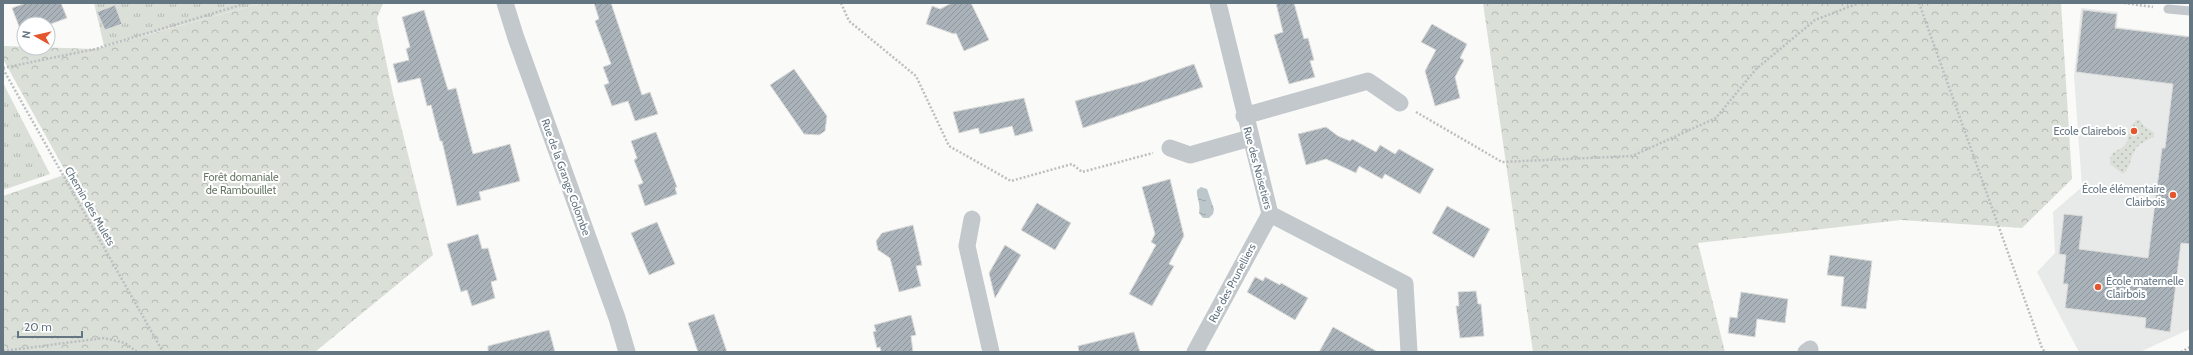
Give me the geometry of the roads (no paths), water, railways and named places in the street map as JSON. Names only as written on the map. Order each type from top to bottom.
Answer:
[{"type":"street","name":"Rue de la Grange Colombe","points":[[505,3],[518,45],[617,318],[626,352]]},
{"type":"street","name":"Rue des Noisetiers","points":[[1218,3],[1244,116],[1270,214],[1404,284],[1409,352]]},
{"type":"street","points":[[1244,116],[1368,81],[1400,103]]},
{"type":"street","points":[[1170,148],[1190,155],[1250,138]]},
{"type":"street","name":"Rue des Prunelliers","points":[[1194,352],[1270,214]]},
{"type":"street","points":[[972,219],[967,246],[992,352]]},
{"type":"lane","points":[[2168,9],[2190,11]]},
{"type":"water","points":[[1201,187],[1207,189],[1214,209],[1213,214],[1209,218],[1203,218],[1199,213],[1197,190]]},
{"type":"place","name":"Ecole Clairebois","points":[[2134,131]]},
{"type":"place","name":"École élémentaire Clairbois","points":[[2173,195]]},
{"type":"place","name":"École maternelle Clairbois","points":[[2098,287]]},
{"type":"park label","name":"Forêt domaniale de Rambouillet","points":[[241,183]]}]
